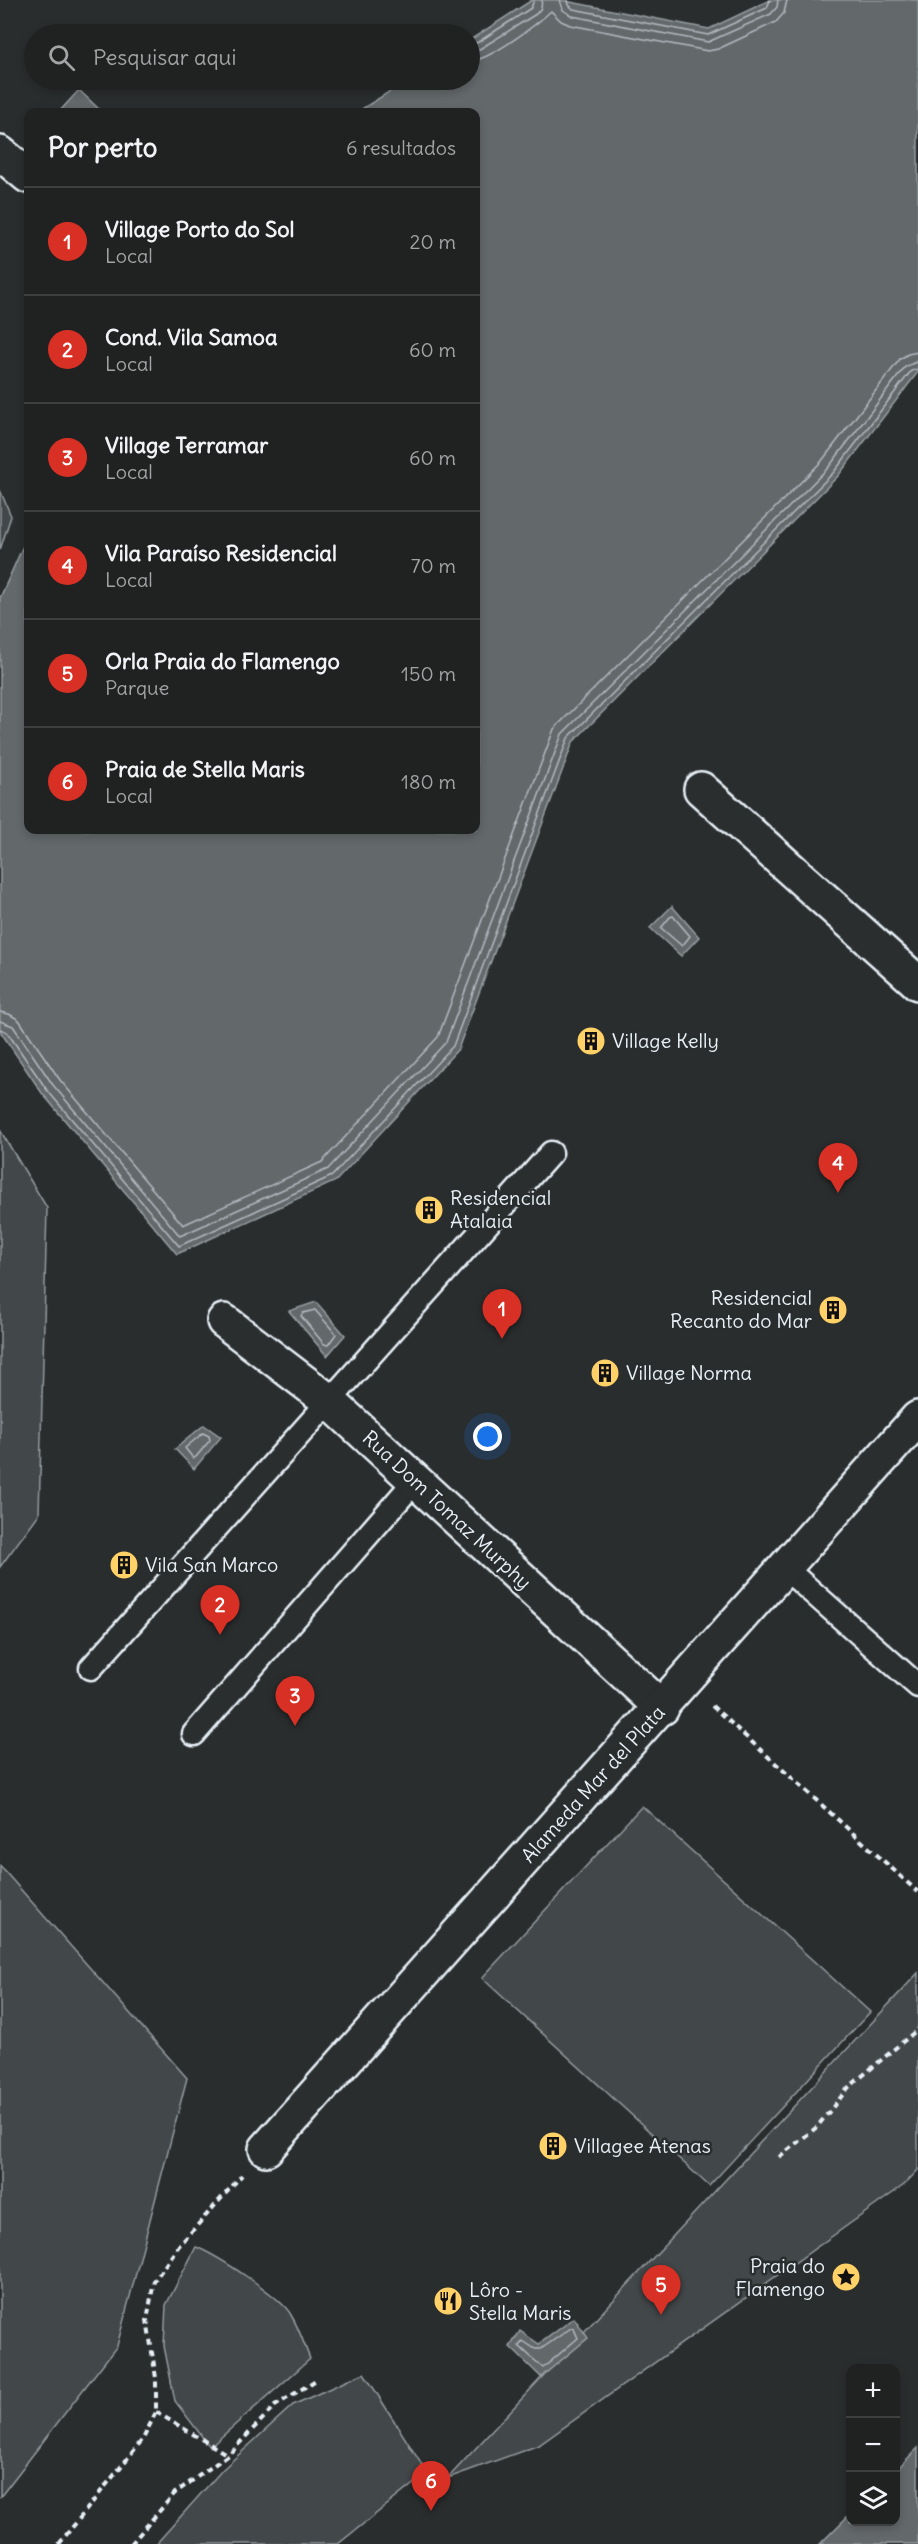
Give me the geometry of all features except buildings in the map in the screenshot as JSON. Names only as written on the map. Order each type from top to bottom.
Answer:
[{"type":"street","points":[[0,153],[24,173]]},
{"type":"street","points":[[701,789],[918,983]]},
{"type":"street","name":"Rua Dom Tomaz Murphy","points":[[224,1321],[328,1401],[662,1708]]},
{"type":"street","name":"Alameda Mar del Plata","points":[[266,2149],[662,1708],[918,1418]]},
{"type":"lane","points":[[91,1668],[551,1153]]},
{"type":"lane","points":[[194,1734],[415,1481]]},
{"type":"lane","points":[[785,1568],[918,1686]]},
{"type":"path","points":[[684,1682],[918,1892]]},
{"type":"path","points":[[779,2157],[817,2127],[848,2088],[918,2029]]},
{"type":"path","points":[[59,2544],[143,2439],[156,2412],[156,2378],[147,2320],[154,2281],[178,2247],[266,2149]]},
{"type":"path","points":[[130,2544],[175,2493],[228,2455],[275,2406],[316,2380]]},
{"type":"path","points":[[156,2412],[228,2455]]},
{"type":"shaded area","points":[[0,490],[11,516],[0,550]]},
{"type":"shaded area","points":[[0,1130],[47,1208],[39,1514],[0,1567]]},
{"type":"shaded area","points":[[642,1806],[870,2012],[709,2186],[482,1978]]},
{"type":"shaded area","points":[[0,1866],[187,2078],[117,2346],[0,2497]]},
{"type":"shaded area","points":[[918,1973],[918,2170],[904,2185],[539,2445],[448,2478]]},
{"type":"shaded area","points":[[196,2247],[248,2277],[285,2307],[296,2325],[310,2359],[210,2447],[175,2401],[164,2346],[166,2305]]},
{"type":"shaded area","points":[[364,2373],[427,2473],[338,2544],[156,2544],[223,2469],[293,2405]]},
{"type":"water","points":[[532,0],[560,0],[709,29],[770,0],[918,0],[918,372],[838,476],[573,742],[458,1049],[336,1181],[177,1254],[42,1093],[0,1031],[0,598],[24,544],[24,834],[480,834],[480,108],[363,108],[392,90],[480,90],[480,34]]},
{"type":"water","points":[[79,90],[98,108],[63,108]]},
{"type":"water","points":[[672,906],[699,937],[681,956],[650,928]]},
{"type":"water","points":[[316,1302],[345,1335],[327,1356],[289,1311]]},
{"type":"water","points":[[204,1425],[221,1437],[194,1469],[175,1449]]},
{"type":"water","points":[[574,2318],[588,2338],[541,2377],[510,2347],[520,2331],[539,2344]]},
{"type":"water","points":[[918,2448],[918,2544],[820,2544],[846,2518],[846,2526],[900,2526],[900,2466]]},
{"type":"place","name":"Village Kelly","points":[[591,1041]]},
{"type":"place","name":"Vila Paraíso Residencial","points":[[838,1193]]},
{"type":"place","name":"Residencial Atalaia","points":[[429,1210]]},
{"type":"place","name":"Residencial Recanto do Mar","points":[[833,1310]]},
{"type":"place","name":"Village Porto do Sol","points":[[502,1339]]},
{"type":"place","name":"Village Norma","points":[[605,1373]]},
{"type":"place","name":"Vila San Marco","points":[[124,1565]]},
{"type":"place","name":"Cond. Vila Samoa","points":[[220,1635]]},
{"type":"place","name":"Village Terramar","points":[[295,1726]]},
{"type":"place","name":"Villagee Atenas","points":[[553,2146]]},
{"type":"place","name":"Praia do Flamengo","points":[[846,2277]]},
{"type":"place","name":"Lôro - Stella Maris","points":[[448,2301]]},
{"type":"place","name":"Orla Praia do Flamengo","points":[[661,2315]]},
{"type":"place","name":"Praia de Stella Maris","points":[[431,2511]]}]
